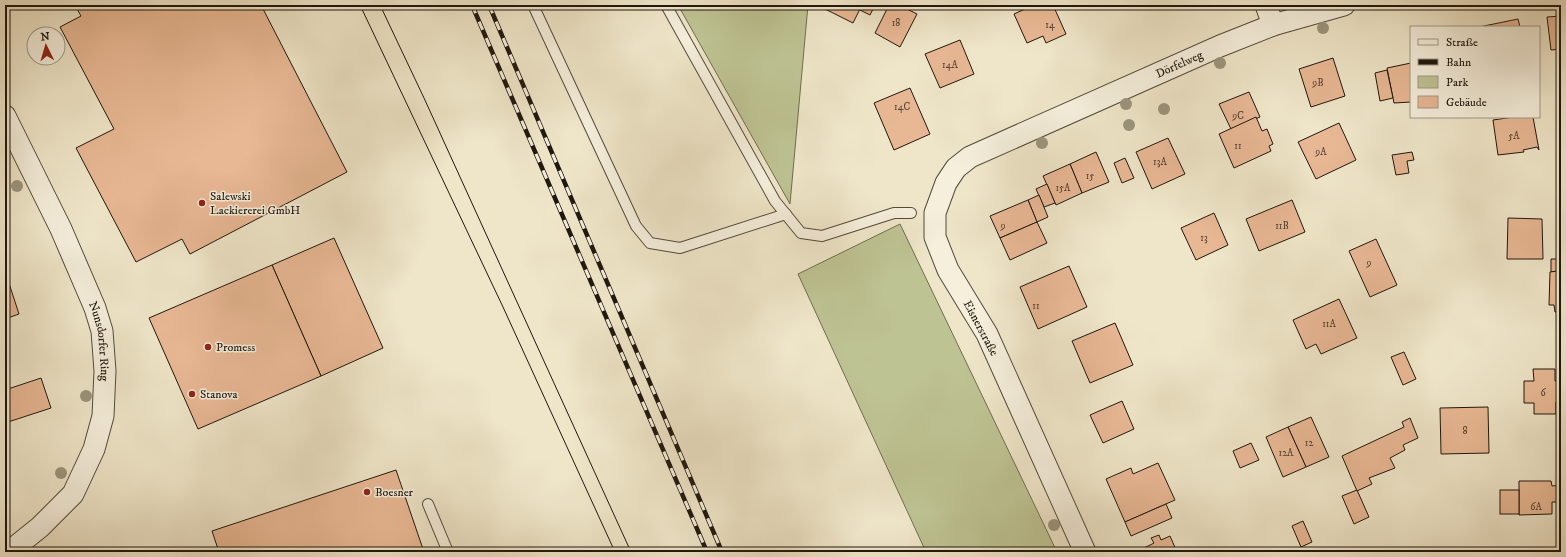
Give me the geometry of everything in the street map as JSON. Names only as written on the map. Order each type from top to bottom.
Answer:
[{"type":"street","points":[[1266,5],[1272,25]]},
{"type":"street","name":"Dörfelweg","points":[[1018,136],[1220,46],[1272,25],[1344,5]]},
{"type":"street","name":"Nunsdorfer Ring","points":[[5,116],[61,229],[95,308],[102,331],[105,371],[103,416],[94,449],[73,494],[40,527],[9,552]]},
{"type":"street","name":"Eisnerstraße","points":[[1018,136],[970,157],[956,168],[946,183],[935,213],[935,237],[948,270],[986,334],[1085,552]]},
{"type":"lane","points":[[533,5],[636,226],[650,243],[680,248],[786,214]]},
{"type":"lane","points":[[666,5],[775,201],[801,233],[822,236],[894,213],[911,213]]},
{"type":"lane","points":[[428,504],[448,552]]},
{"type":"green space","points":[[678,5],[808,5],[790,204]]},
{"type":"green space","points":[[900,224],[1057,552],[926,552],[798,274]]},
{"type":"building","points":[[79,5],[261,5],[347,172],[190,254],[182,239],[136,262],[76,148],[114,129],[66,38],[66,26],[62,26],[81,16],[76,7]]},
{"type":"building","points":[[826,5],[862,5],[853,23],[825,9]]},
{"type":"building","points":[[862,5],[875,5],[870,15],[860,10]]},
{"type":"building","points":[[889,5],[899,5],[917,14],[900,47],[875,33]]},
{"type":"building","points":[[1034,5],[1053,5],[1066,34],[1046,43],[1043,36],[1027,43],[1014,14]]},
{"type":"building","points":[[1561,16],[1561,49],[1551,50],[1547,17]]},
{"type":"building","points":[[1518,19],[1520,26],[1484,26]]},
{"type":"building","points":[[960,40],[974,74],[940,88],[925,54]]},
{"type":"building","points":[[1333,58],[1345,96],[1311,107],[1299,69]]},
{"type":"building","points":[[1410,63],[1410,102],[1394,103],[1387,68]]},
{"type":"building","points":[[1387,70],[1393,98],[1380,101],[1375,73]]},
{"type":"building","points":[[910,88],[930,134],[894,150],[874,103]]},
{"type":"building","points":[[1249,92],[1260,117],[1231,129],[1219,104]]},
{"type":"building","points":[[1256,117],[1262,131],[1267,129],[1273,144],[1269,146],[1271,151],[1234,168],[1219,134]]},
{"type":"building","points":[[1507,118],[1533,118],[1539,150],[1537,147],[1523,150],[1524,152],[1498,155],[1493,120]]},
{"type":"building","points":[[1339,123],[1356,160],[1316,179],[1298,142]]},
{"type":"building","points":[[1168,138],[1185,174],[1152,189],[1136,152]]},
{"type":"building","points":[[1096,152],[1109,182],[1082,193],[1070,164]]},
{"type":"building","points":[[1412,152],[1414,160],[1407,161],[1409,173],[1396,175],[1392,155]]},
{"type":"building","points":[[1125,158],[1134,178],[1122,183],[1114,163]]},
{"type":"building","points":[[1070,164],[1082,193],[1056,205],[1043,176]]},
{"type":"building","points":[[1047,184],[1055,203],[1044,207],[1036,189]]},
{"type":"building","points":[[1039,195],[1048,217],[1037,222],[1028,200]]},
{"type":"building","points":[[1028,200],[1037,222],[1000,238],[990,216]]},
{"type":"building","points":[[1292,200],[1305,232],[1259,251],[1246,219]]},
{"type":"building","points":[[1214,213],[1228,245],[1196,260],[1181,228]]},
{"type":"building","points":[[1508,218],[1542,219],[1543,259],[1507,259]]},
{"type":"building","points":[[1037,222],[1047,243],[1010,260],[1000,238]]},
{"type":"building","points":[[334,238],[383,348],[321,376],[272,265]]},
{"type":"building","points":[[1376,239],[1397,285],[1370,297],[1349,251]]},
{"type":"building","points":[[1551,259],[1561,259],[1561,274],[1557,274],[1557,271],[1551,272]]},
{"type":"building","points":[[272,265],[321,376],[198,429],[149,318]]},
{"type":"building","points":[[1069,266],[1087,307],[1038,329],[1020,287]]},
{"type":"building","points":[[5,271],[19,314],[5,319]]},
{"type":"building","points":[[1557,271],[1557,274],[1561,274],[1561,312],[1555,312],[1554,305],[1549,305],[1550,272]]},
{"type":"building","points":[[1339,299],[1357,338],[1321,354],[1316,344],[1306,349],[1293,320]]},
{"type":"building","points":[[1115,323],[1133,365],[1090,383],[1072,341]]},
{"type":"building","points":[[1404,352],[1416,379],[1403,385],[1391,357]]},
{"type":"building","points":[[1533,369],[1555,369],[1555,381],[1561,380],[1561,402],[1556,402],[1556,414],[1534,414],[1534,403],[1524,403],[1524,381],[1534,381]]},
{"type":"building","points":[[41,378],[51,408],[5,423],[5,390]]},
{"type":"building","points":[[1122,401],[1134,429],[1103,443],[1090,415]]},
{"type":"building","points":[[1488,407],[1489,453],[1441,454],[1440,408]]},
{"type":"building","points":[[1311,417],[1329,457],[1306,467],[1288,427]]},
{"type":"building","points":[[1410,418],[1418,438],[1403,445],[1405,450],[1390,458],[1395,468],[1369,478],[1372,484],[1357,491],[1342,456],[1404,427],[1402,422]]},
{"type":"building","points":[[1288,427],[1306,467],[1283,477],[1266,437]]},
{"type":"building","points":[[1251,443],[1259,460],[1240,468],[1233,451]]},
{"type":"building","points":[[1158,463],[1175,500],[1125,522],[1106,479],[1131,468],[1133,474]]},
{"type":"building","name":"Boesner","points":[[396,470],[424,552],[219,552],[212,531]]},
{"type":"building","points":[[1519,481],[1551,481],[1552,486],[1561,485],[1561,502],[1552,502],[1552,514],[1519,515]]},
{"type":"building","points":[[1357,490],[1369,517],[1354,524],[1342,496]]},
{"type":"building","points":[[1500,490],[1519,490],[1519,514],[1500,514]]},
{"type":"building","points":[[1166,504],[1172,518],[1131,536],[1125,522]]},
{"type":"building","points":[[1303,521],[1312,542],[1301,547],[1292,526]]},
{"type":"building","points":[[1159,535],[1161,540],[1170,536],[1177,552],[1138,552],[1154,543],[1151,538]]},
{"type":"tram line","points":[[360,5],[503,307],[615,552]]},
{"type":"tram line","points":[[380,5],[424,98],[631,552]]},
{"type":"railway","points":[[472,5],[707,552]]},
{"type":"railway","points":[[489,5],[722,552]]},
{"type":"place","name":"Salewski Lackiererei GmbH","points":[[202,203]]},
{"type":"place","name":"Promess","points":[[208,347]]},
{"type":"place","name":"Stanova","points":[[192,394]]},
{"type":"place","name":"Boesner","points":[[367,492]]}]
